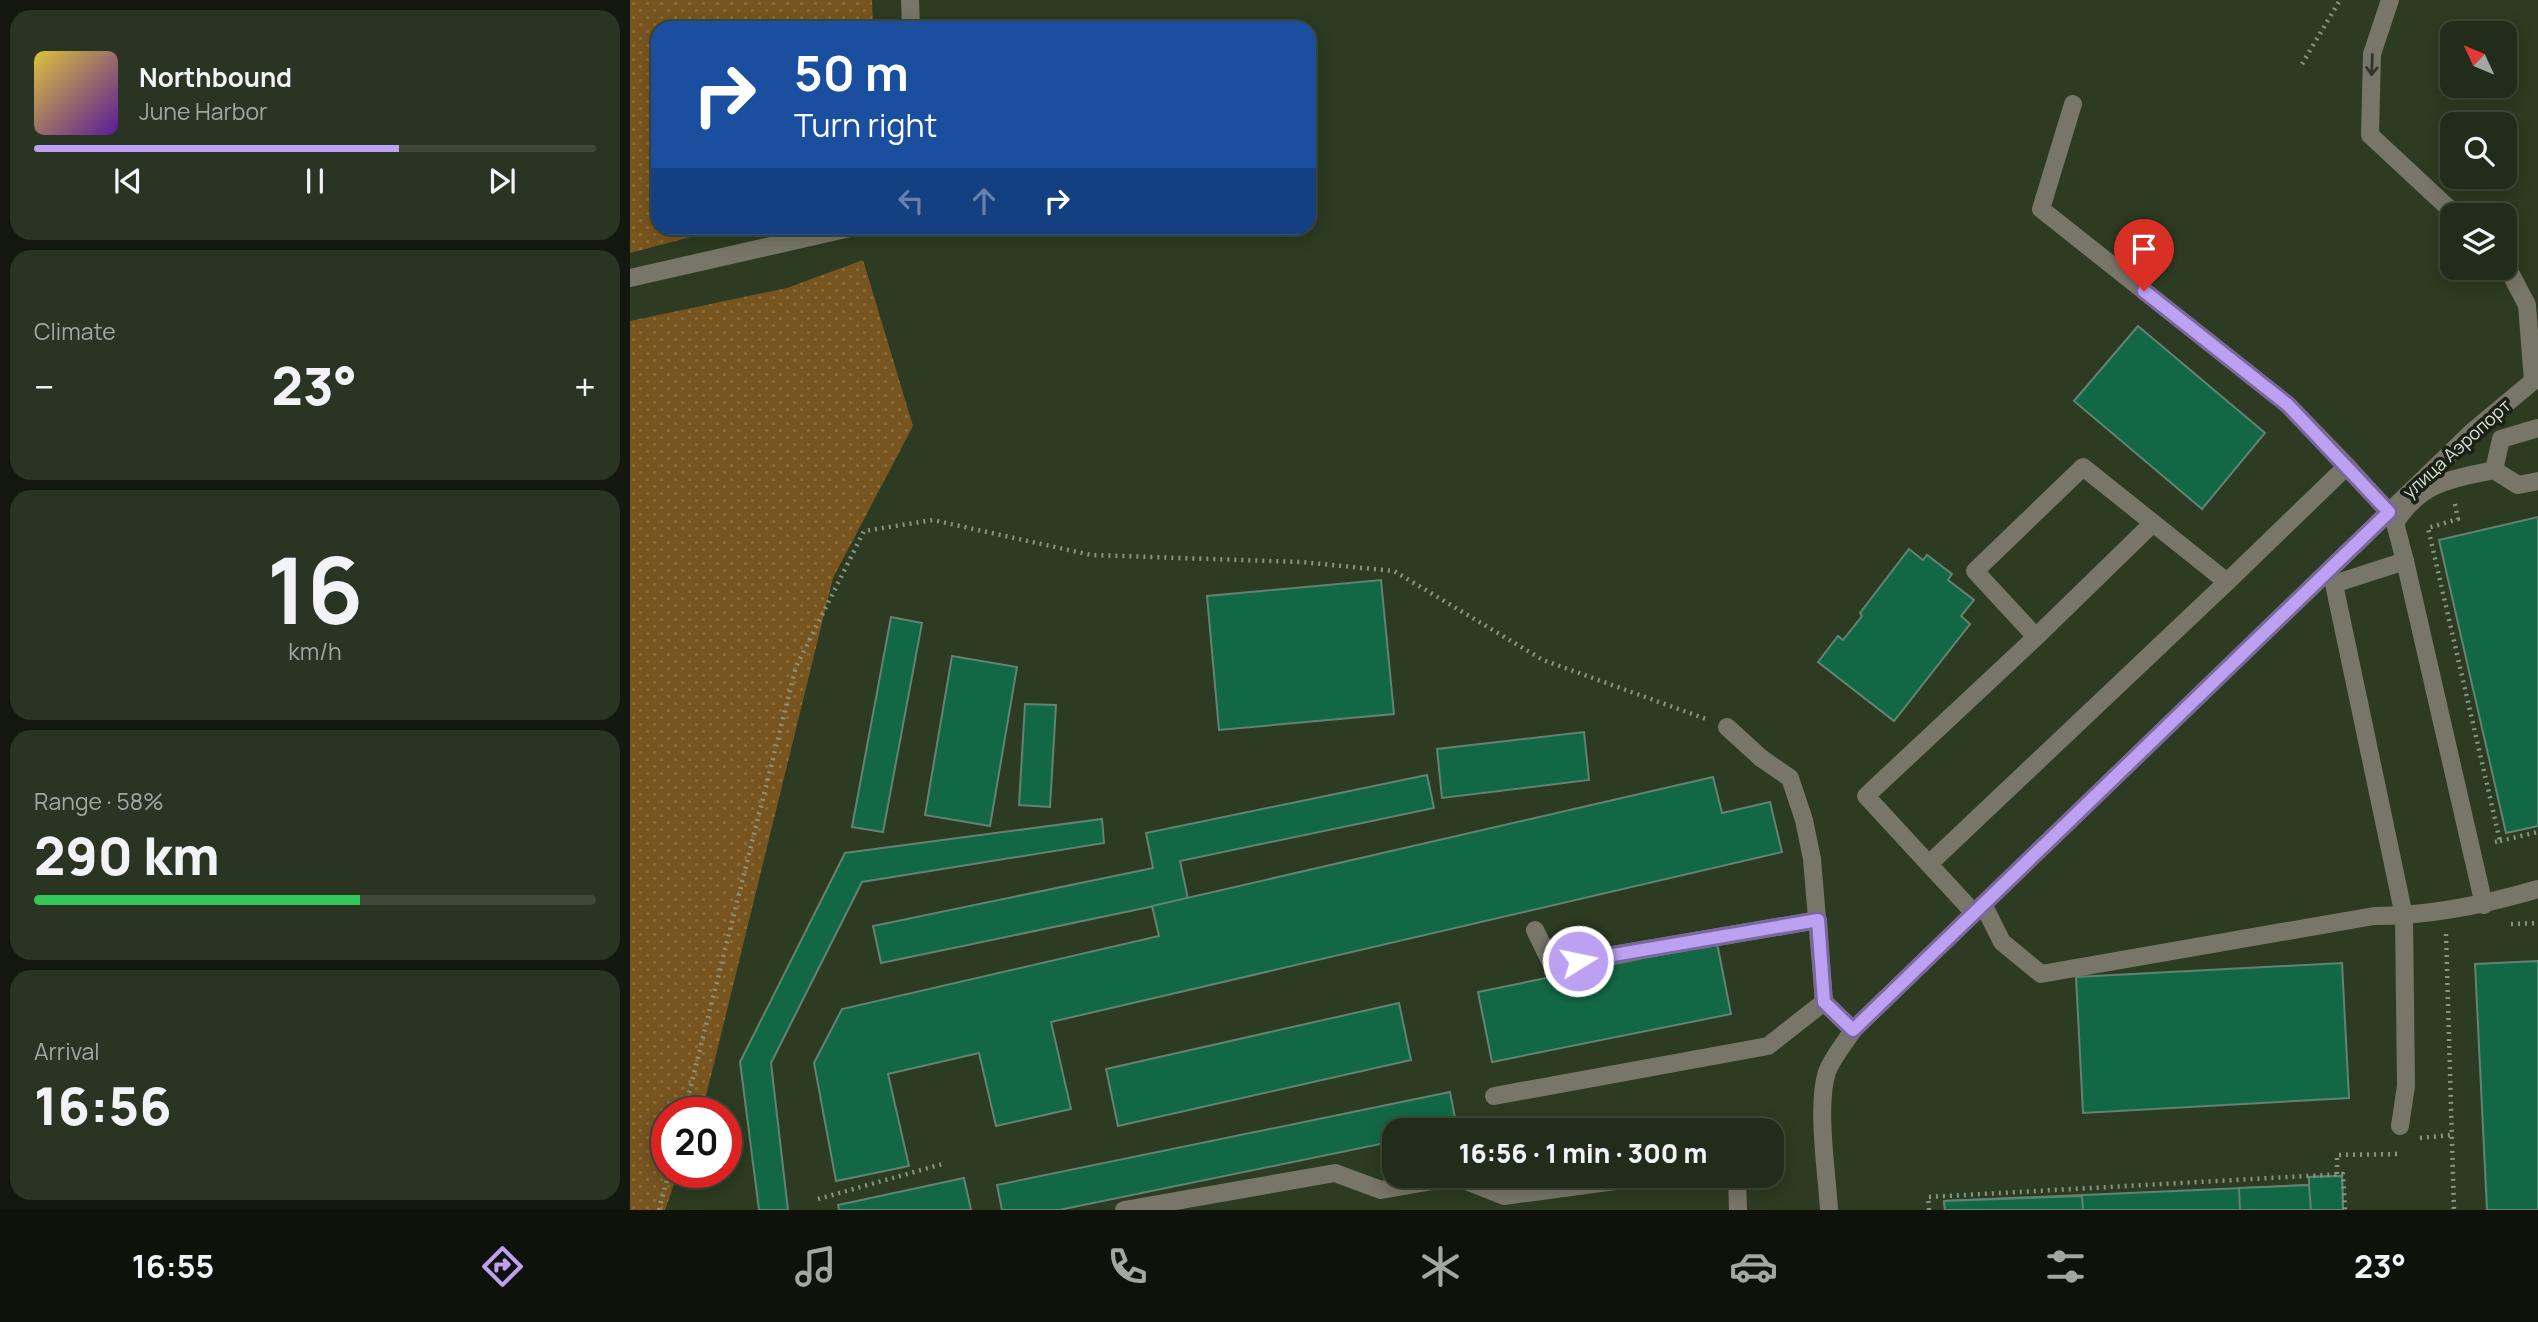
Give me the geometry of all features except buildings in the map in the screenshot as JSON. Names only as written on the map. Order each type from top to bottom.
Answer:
[{"type":"street","points":[[910,0],[911,21]]},
{"type":"street","points":[[2390,0],[2372,54],[2370,135],[2443,203]]},
{"type":"street","points":[[2073,104],[2040,209],[2288,405],[2389,512]]},
{"type":"street","points":[[630,278],[819,235]]},
{"type":"street","name":"улица Аэропорт","points":[[1829,1210],[1826,1150],[1822,1133],[1827,1072],[1853,1030],[2472,432],[2536,379],[2527,305],[2514,280]]},
{"type":"street","points":[[2494,470],[2501,439],[2538,428]]},
{"type":"street","points":[[2036,637],[1975,571],[2083,467],[2227,582]]},
{"type":"street","points":[[1929,864],[2347,467]]},
{"type":"street","points":[[2484,905],[2395,523],[2408,502],[2434,484],[2494,470],[2518,485],[2538,481]]},
{"type":"street","points":[[2153,523],[1866,796],[1929,864],[1979,908],[2002,942],[2041,974],[2374,916],[2404,916],[2484,905],[2538,889]]},
{"type":"street","points":[[2400,1126],[2406,1086],[2404,916],[2334,584],[2405,561]]},
{"type":"street","points":[[1727,727],[1761,758],[1790,778],[1804,820],[1812,859],[1824,1002],[1853,1030]]},
{"type":"street","points":[[1535,930],[1552,965],[1818,920]]},
{"type":"street","points":[[1494,1096],[1768,1046],[1824,1002]]},
{"type":"street","points":[[1124,1210],[1335,1173],[1381,1190],[1393,1188]]},
{"type":"street","points":[[1484,1188],[1504,1196],[1563,1188]]},
{"type":"street","points":[[1737,1188],[1738,1210]]},
{"type":"path","points":[[2302,64],[2340,0]]},
{"type":"path","points":[[2454,498],[2458,519],[2428,528],[2500,841]]},
{"type":"path","points":[[688,1097],[796,667],[864,531],[933,520],[1091,555],[1301,562],[1394,571],[1543,660],[1727,727]]},
{"type":"path","points":[[2492,843],[2538,832]]},
{"type":"path","points":[[2502,925],[2538,923]]},
{"type":"path","points":[[2446,928],[2454,1210]]},
{"type":"path","points":[[2414,1138],[2451,1135]]},
{"type":"path","points":[[2337,1174],[2337,1155],[2402,1154]]},
{"type":"path","points":[[818,1199],[946,1163]]},
{"type":"path","points":[[1929,1210],[1928,1197],[2337,1174],[2343,1174],[2345,1210]]},
{"type":"path","points":[[659,1210],[664,1188]]},
{"type":"shaded area","points":[[630,0],[872,0],[873,21],[651,21],[651,235],[698,235],[630,253]]},
{"type":"shaded area","points":[[863,260],[913,426],[833,578],[706,1097],[651,1097],[651,1188],[673,1188],[665,1210],[630,1210],[630,321],[787,288]]},
{"type":"route","points":[[1578,961],[1818,920],[1824,1002],[1853,1030],[2389,512],[2288,405],[2144,291]]}]
